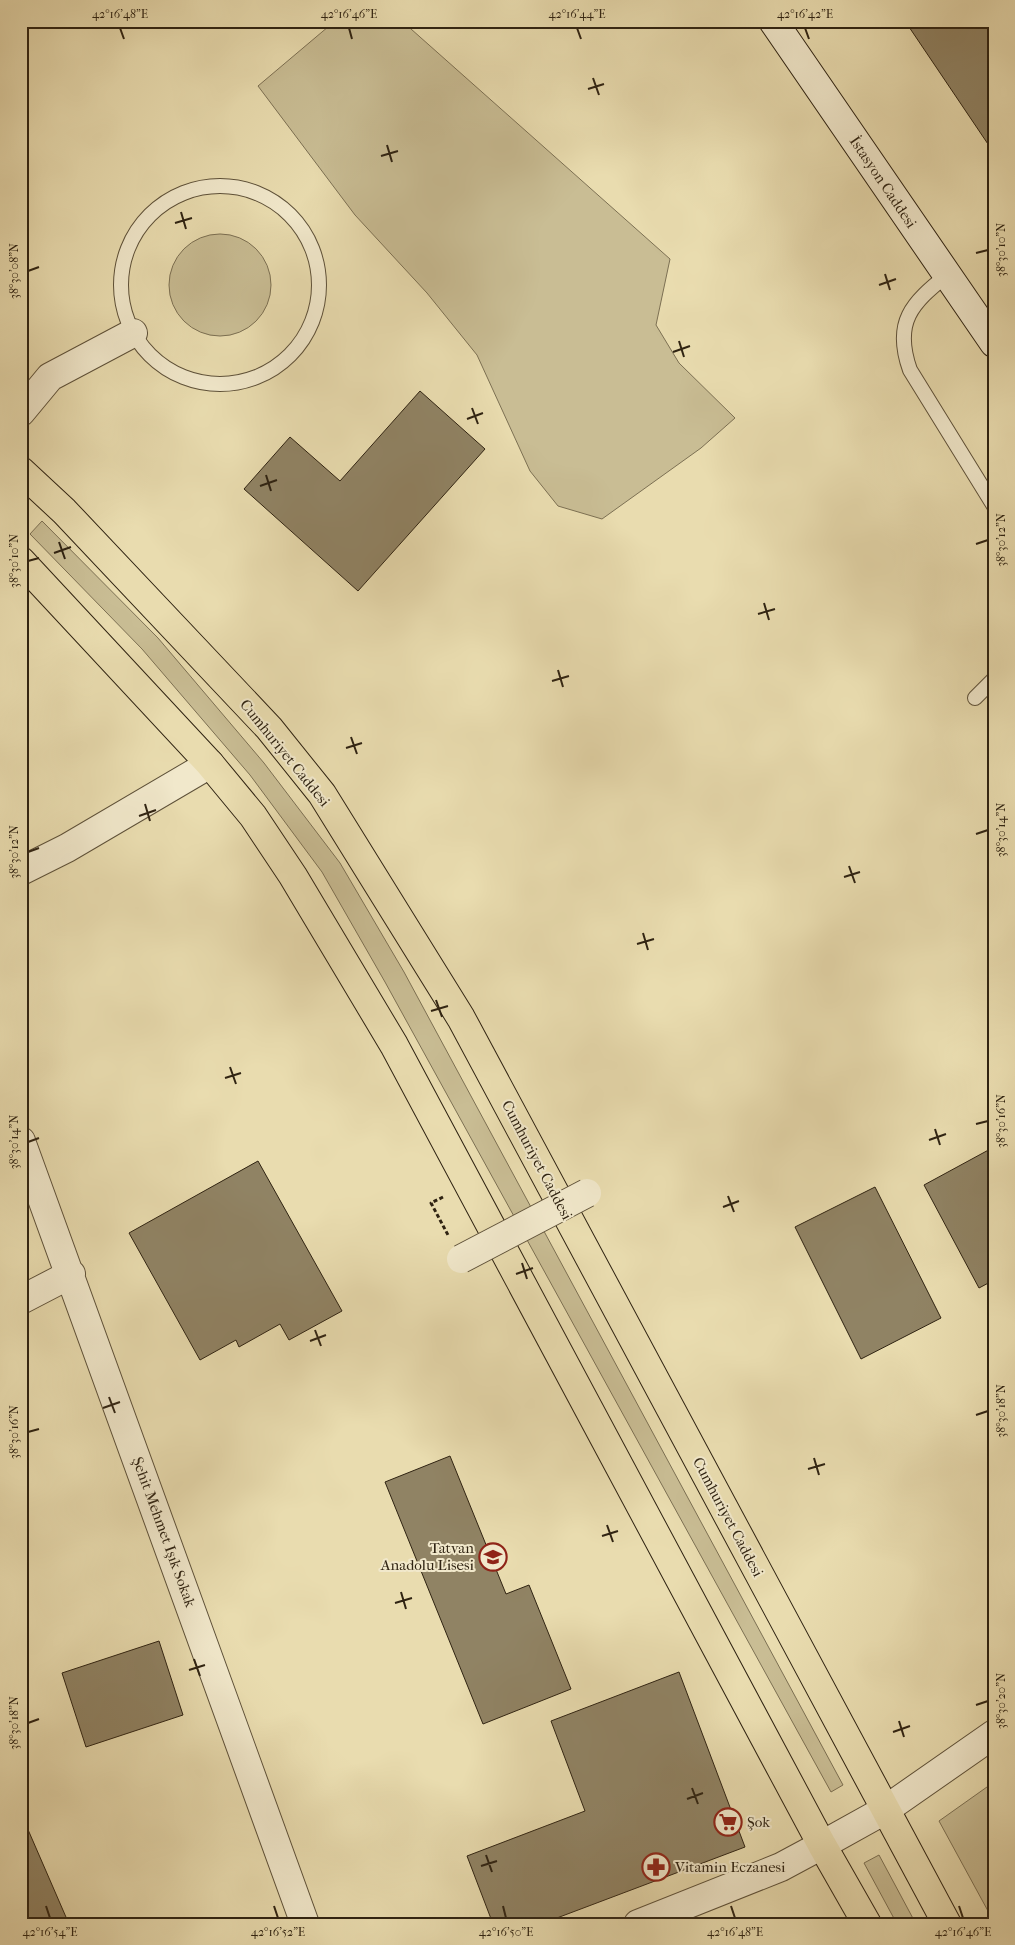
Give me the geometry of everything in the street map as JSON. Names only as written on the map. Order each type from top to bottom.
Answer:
[{"type":"highway","name":"Cumhuriyet Caddesi","points":[[21,471],[64,511],[256,714],[322,794],[461,1018],[947,1924]]},
{"type":"highway","points":[[21,561],[210,764],[253,816],[293,876],[394,1045],[822,1845],[867,1924]]},
{"type":"street","name":"İstasyon Caddesi","points":[[773,21],[994,343]]},
{"type":"street","points":[[21,412],[50,377],[134,333]]},
{"type":"street","points":[[21,871],[67,848],[210,764]]},
{"type":"street","name":"Şehit Mehmet Işık Sokak","points":[[21,1141],[305,1924]]},
{"type":"street","points":[[461,1259],[586,1193]]},
{"type":"street","points":[[21,1300],[70,1274]]},
{"type":"street","points":[[638,1924],[781,1867],[885,1810],[994,1734]]},
{"type":"lane","points":[[230,185],[238,187],[261,193],[288,210],[308,235],[319,265],[320,296],[312,327],[294,353],[269,372],[236,384],[202,383],[169,371],[143,349],[134,333],[126,319],[120,286],[126,251],[143,222],[169,199],[199,187],[230,185]]},
{"type":"lane","points":[[947,275],[921,296],[911,309],[905,325],[904,355],[910,370],[994,506]]},
{"type":"lane","points":[[975,698],[994,679]]},
{"type":"shaded area","points":[[335,21],[402,21],[670,259],[656,325],[679,363],[735,418],[701,448],[602,519],[558,506],[530,471],[477,355],[427,293],[355,215],[258,86]]},
{"type":"shaded area","points":[[220,234],[230,235],[249,242],[263,256],[270,275],[270,295],[263,314],[249,328],[230,335],[220,336],[210,335],[191,328],[177,314],[170,295],[169,285],[170,275],[177,256],[191,242],[210,235]]},
{"type":"shaded area","points":[[42,521],[158,638],[264,763],[340,863],[404,972],[843,1785],[831,1792],[385,982],[322,872],[250,775],[142,649],[30,534]]},
{"type":"shaded area","points":[[994,1782],[994,1922],[939,1821]]},
{"type":"shaded area","points":[[879,1855],[916,1924],[897,1924],[864,1863]]},
{"type":"building","points":[[905,21],[994,21],[994,153]]},
{"type":"building","points":[[420,391],[485,449],[358,591],[244,489],[290,437],[340,481]]},
{"type":"building","points":[[21,770],[28,782],[21,786]]},
{"type":"building","points":[[994,1147],[994,1280],[979,1288],[924,1185]]},
{"type":"building","points":[[258,1161],[342,1311],[289,1340],[280,1324],[239,1347],[236,1340],[200,1360],[129,1233]]},
{"type":"building","points":[[875,1187],[941,1318],[861,1359],[795,1227]]},
{"type":"building","points":[[450,1456],[506,1594],[529,1585],[571,1689],[483,1724],[385,1482]]},
{"type":"building","points":[[159,1641],[183,1715],[86,1747],[62,1673]]},
{"type":"building","points":[[679,1672],[745,1847],[541,1924],[493,1924],[467,1856],[585,1811],[551,1721]]},
{"type":"building","points":[[26,1825],[69,1924],[21,1924],[21,1827]]},
{"type":"place","name":"Tatvan Anadolu Lisesi","points":[[493,1557]]},
{"type":"place","name":"Şok","points":[[728,1822]]},
{"type":"place","name":"Vitamin Eczanesi","points":[[656,1867]]}]
